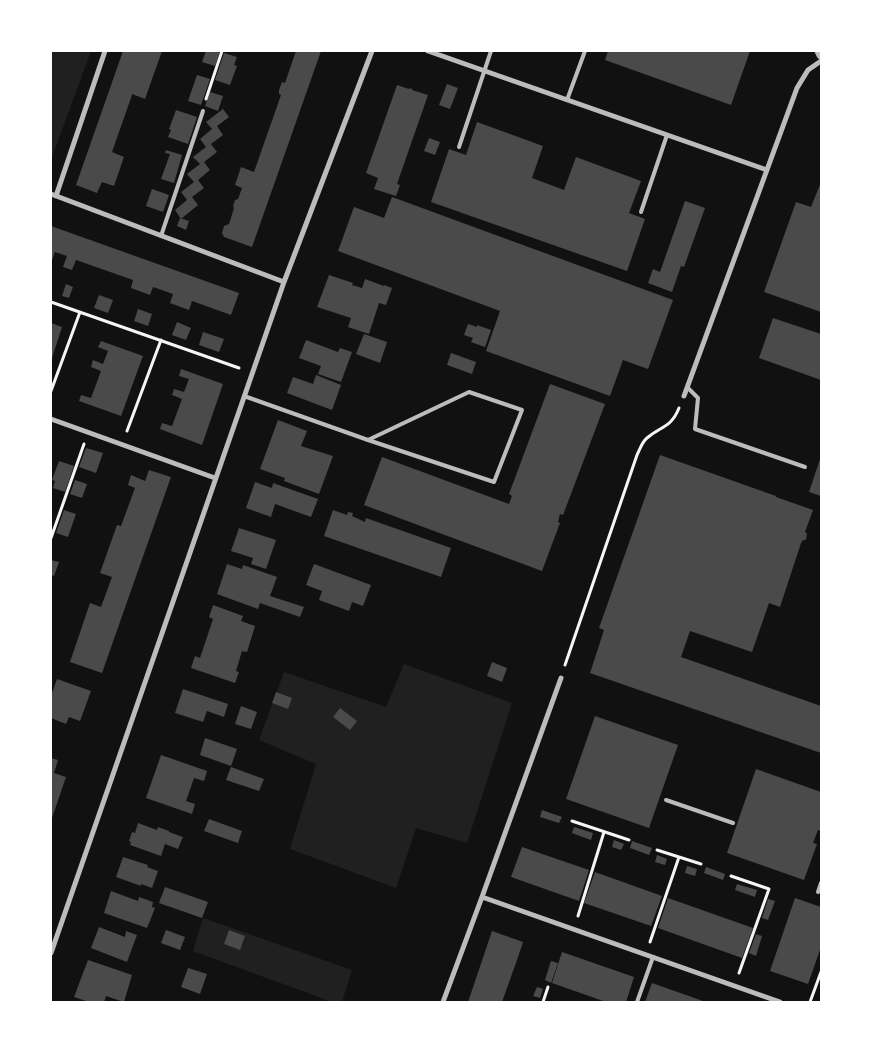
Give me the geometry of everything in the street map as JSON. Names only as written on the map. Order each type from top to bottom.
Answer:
[{"type":"street","points":[[105,51],[54,195],[284,282]]},
{"type":"street","points":[[51,953],[284,282],[372,51]]},
{"type":"street","points":[[428,51],[766,170]]},
{"type":"street","points":[[819,51],[821,55]]},
{"type":"street","points":[[684,396],[797,88],[808,70],[821,61]]},
{"type":"street","points":[[51,419],[215,478]]},
{"type":"street","points":[[443,1002],[561,678]]},
{"type":"street","points":[[482,897],[780,1002]]},
{"type":"lane","points":[[459,147],[490,51]]},
{"type":"lane","points":[[567,100],[585,51]]},
{"type":"lane","points":[[161,236],[204,111]]},
{"type":"lane","points":[[641,212],[667,135]]},
{"type":"lane","points":[[687,387],[698,398],[695,429],[805,467]]},
{"type":"lane","points":[[244,396],[368,440],[494,482],[522,410],[469,392],[368,440]]},
{"type":"lane","points":[[666,800],[733,823]]},
{"type":"lane","points":[[818,892],[821,883]]},
{"type":"lane","points":[[637,1002],[653,957]]},
{"type":"path","points":[[204,111],[204,104],[222,51]]},
{"type":"path","points":[[51,302],[252,373]]},
{"type":"path","points":[[51,391],[80,312]]},
{"type":"path","points":[[122,445],[161,340]]},
{"type":"path","points":[[561,678],[637,455],[647,438],[670,424],[676,416],[684,396]]},
{"type":"path","points":[[51,538],[89,433]]},
{"type":"path","points":[[572,820],[629,840]]},
{"type":"path","points":[[574,929],[604,832]]},
{"type":"path","points":[[657,850],[701,864]]},
{"type":"path","points":[[646,954],[679,857]]},
{"type":"path","points":[[731,876],[769,889],[734,986]]},
{"type":"path","points":[[810,1002],[821,972]]},
{"type":"path","points":[[543,1002],[548,987]]},
{"type":"shaded area","points":[[51,51],[91,51],[51,160]]},
{"type":"shaded area","points":[[404,664],[512,703],[467,843],[416,828],[396,888],[290,849],[316,764],[259,740],[284,672],[386,707]]},
{"type":"shaded area","points":[[203,918],[352,970],[342,1002],[332,1002],[193,951]]},
{"type":"building","points":[[123,51],[162,51],[145,99],[132,94],[112,152],[124,157],[114,186],[102,182],[97,193],[76,185]]},
{"type":"building","points":[[206,51],[220,51],[215,66],[202,62]]},
{"type":"building","points":[[296,51],[321,51],[252,247],[224,237],[222,233],[224,226],[229,224],[235,200],[238,199],[242,188],[235,185],[241,167],[254,172],[281,95],[279,90],[282,82],[285,83]]},
{"type":"building","points":[[608,51],[750,51],[731,105],[605,60]]},
{"type":"building","points":[[224,53],[237,57],[234,65],[237,66],[230,85],[215,80]]},
{"type":"building","points":[[197,75],[210,79],[201,105],[188,101]]},
{"type":"building","points":[[447,84],[458,88],[450,109],[439,105]]},
{"type":"building","points":[[397,85],[428,95],[397,184],[400,185],[396,196],[374,189],[378,178],[366,173]]},
{"type":"building","points":[[210,92],[223,96],[218,111],[205,106]]},
{"type":"building","points":[[223,109],[229,117],[217,126],[223,135],[211,144],[217,152],[204,162],[210,170],[198,180],[204,188],[192,197],[198,205],[181,219],[175,210],[187,200],[181,192],[194,182],[187,174],[200,164],[193,157],[206,147],[200,139],[212,129],[206,122]]},
{"type":"building","points":[[176,110],[197,117],[188,144],[168,137]]},
{"type":"building","points":[[477,122],[543,146],[532,178],[564,190],[576,157],[641,181],[629,213],[645,219],[627,271],[431,202],[449,149],[466,155]]},
{"type":"building","points":[[429,138],[440,142],[435,155],[424,151]]},
{"type":"building","points":[[166,150],[182,155],[174,183],[161,179],[170,154],[165,153]]},
{"type":"building","points":[[821,182],[821,312],[764,292],[796,202],[811,207]]},
{"type":"building","points":[[152,189],[169,195],[163,212],[146,206]]},
{"type":"building","points":[[392,197],[673,300],[648,369],[623,360],[610,396],[486,351],[500,311],[338,251],[354,207],[384,218]]},
{"type":"building","points":[[685,201],[705,208],[684,267],[681,266],[672,292],[648,283],[653,269],[660,272]]},
{"type":"building","points":[[180,218],[189,221],[186,230],[177,226]]},
{"type":"building","points":[[51,226],[239,293],[231,315],[192,301],[189,310],[170,303],[173,294],[153,287],[150,295],[131,288],[133,280],[76,260],[72,270],[63,267],[67,256],[55,252],[51,263]]},
{"type":"building","points":[[329,275],[362,288],[365,279],[392,288],[386,305],[379,303],[369,334],[348,327],[351,318],[317,307]]},
{"type":"building","points":[[66,284],[73,287],[69,298],[62,296]]},
{"type":"building","points":[[99,295],[113,300],[108,313],[94,308]]},
{"type":"building","points":[[138,309],[152,314],[148,326],[134,321]]},
{"type":"building","points":[[773,318],[821,334],[821,380],[759,358]]},
{"type":"building","points":[[177,322],[191,328],[186,340],[172,335]]},
{"type":"building","points":[[51,323],[62,327],[52,358],[51,358]]},
{"type":"building","points":[[468,324],[491,330],[485,347],[471,342],[473,338],[464,335]]},
{"type":"building","points":[[203,332],[224,339],[219,352],[199,345]]},
{"type":"building","points":[[364,334],[387,342],[380,363],[356,354]]},
{"type":"building","points":[[306,340],[338,352],[340,348],[352,352],[341,382],[318,374],[321,366],[299,358]]},
{"type":"building","points":[[101,341],[143,356],[121,416],[79,401],[81,395],[91,398],[101,371],[91,367],[93,360],[103,364],[108,351],[98,347]]},
{"type":"building","points":[[451,353],[476,362],[472,374],[447,365]]},
{"type":"building","points":[[181,369],[223,384],[202,445],[160,429],[162,423],[172,426],[182,399],[172,395],[174,389],[184,392],[189,379],[179,376]]},
{"type":"building","points":[[316,375],[341,385],[332,410],[287,393],[293,377],[313,384]]},
{"type":"building","points":[[550,384],[605,404],[563,515],[560,514],[558,522],[560,523],[542,571],[364,505],[382,457],[509,504],[512,496],[509,494]]},
{"type":"building","points":[[278,420],[307,431],[301,446],[333,456],[319,494],[284,481],[285,478],[260,469]]},
{"type":"building","points":[[86,448],[103,453],[96,473],[79,467]]},
{"type":"building","points":[[660,455],[813,510],[805,532],[807,533],[806,540],[803,540],[801,543],[780,607],[769,603],[752,652],[690,631],[681,657],[821,706],[821,753],[590,673],[604,630],[599,628]]},
{"type":"building","points":[[821,460],[821,496],[809,492]]},
{"type":"building","points":[[59,461],[74,466],[65,492],[53,488],[55,481],[52,480]]},
{"type":"building","points":[[149,470],[171,477],[102,673],[70,662],[90,603],[101,607],[112,577],[100,573],[117,525],[121,526],[135,488],[128,485],[131,475],[145,481]]},
{"type":"building","points":[[75,480],[87,484],[82,498],[70,494]]},
{"type":"building","points":[[255,482],[272,488],[273,483],[318,499],[311,517],[275,504],[271,517],[246,508]]},
{"type":"building","points":[[64,510],[76,514],[68,537],[56,533]]},
{"type":"building","points":[[333,510],[347,515],[348,512],[353,513],[352,516],[365,522],[366,518],[451,548],[441,577],[324,536]]},
{"type":"building","points":[[239,528],[276,540],[266,569],[251,564],[253,558],[231,551]]},
{"type":"building","points":[[51,560],[59,562],[54,576],[51,575]]},
{"type":"building","points":[[227,564],[242,569],[243,565],[277,577],[270,596],[304,607],[300,617],[260,603],[258,609],[217,594]]},
{"type":"building","points":[[314,564],[371,585],[363,606],[352,602],[349,611],[319,600],[322,591],[306,585]]},
{"type":"building","points":[[213,605],[243,616],[241,621],[255,626],[247,652],[242,651],[236,671],[239,672],[235,683],[191,668],[195,656],[200,658],[213,619],[209,617]]},
{"type":"building","points":[[492,662],[507,668],[502,682],[487,676]]},
{"type":"building","points":[[57,679],[91,691],[80,721],[69,717],[66,724],[51,718],[51,696]]},
{"type":"building","points":[[183,689],[228,704],[224,717],[207,711],[203,722],[175,713]]},
{"type":"building","points":[[276,692],[292,698],[288,709],[272,703]]},
{"type":"building","points":[[241,706],[257,712],[251,729],[235,724]]},
{"type":"building","points":[[340,708],[357,721],[350,730],[333,717]]},
{"type":"building","points":[[595,716],[678,745],[649,828],[566,799]]},
{"type":"building","points":[[205,738],[237,749],[231,766],[200,755]]},
{"type":"building","points":[[161,755],[207,771],[204,781],[194,778],[186,801],[195,804],[192,814],[146,798]]},
{"type":"building","points":[[51,758],[58,760],[54,773],[66,777],[52,818]]},
{"type":"building","points":[[231,767],[264,779],[259,791],[226,780]]},
{"type":"building","points":[[756,769],[821,792],[821,831],[818,830],[813,843],[817,844],[804,880],[727,853]]},
{"type":"building","points":[[542,810],[562,817],[559,823],[540,817]]},
{"type":"building","points":[[209,819],[242,831],[238,843],[204,831]]},
{"type":"building","points":[[138,823],[157,830],[158,827],[183,837],[178,849],[165,844],[161,856],[130,845],[131,842],[129,841],[132,832],[135,833]]},
{"type":"building","points":[[574,827],[593,833],[591,840],[572,833]]},
{"type":"building","points":[[614,840],[624,844],[621,850],[612,847]]},
{"type":"building","points":[[632,841],[652,848],[649,855],[630,848]]},
{"type":"building","points":[[522,847],[589,870],[579,901],[511,877]]},
{"type":"building","points":[[657,855],[667,859],[665,865],[655,862]]},
{"type":"building","points":[[123,857],[148,865],[147,867],[158,871],[152,888],[116,877]]},
{"type":"building","points":[[687,866],[697,869],[695,876],[685,873]]},
{"type":"building","points":[[706,867],[725,874],[723,880],[704,873]]},
{"type":"building","points":[[595,872],[662,896],[651,926],[584,903]]},
{"type":"building","points":[[737,884],[757,890],[755,897],[735,890]]},
{"type":"building","points":[[165,887],[208,902],[202,918],[159,903]]},
{"type":"building","points":[[111,891],[138,901],[139,897],[153,902],[152,907],[155,908],[147,928],[104,913]]},
{"type":"building","points":[[668,898],[753,928],[742,958],[658,928]]},
{"type":"building","points":[[795,898],[821,907],[821,947],[808,984],[770,971]]},
{"type":"building","points":[[768,899],[775,901],[768,920],[762,918]]},
{"type":"building","points":[[99,927],[125,937],[126,931],[137,935],[127,962],[91,948]]},
{"type":"building","points":[[166,930],[185,937],[180,950],[161,943]]},
{"type":"building","points":[[229,930],[245,936],[240,950],[224,944]]},
{"type":"building","points":[[492,931],[523,942],[517,960],[502,1002],[468,1002]]},
{"type":"building","points":[[756,934],[762,936],[756,956],[749,953]]},
{"type":"building","points":[[562,952],[634,977],[626,1002],[606,1002],[552,983]]},
{"type":"building","points":[[88,960],[132,975],[124,1002],[106,996],[104,1002],[89,1002],[74,997]]},
{"type":"building","points":[[551,961],[558,963],[551,983],[545,980]]},
{"type":"building","points":[[188,968],[207,974],[200,994],[181,987]]},
{"type":"building","points":[[652,983],[703,1001],[645,1002]]},
{"type":"building","points":[[537,987],[543,989],[540,998],[533,996]]}]
